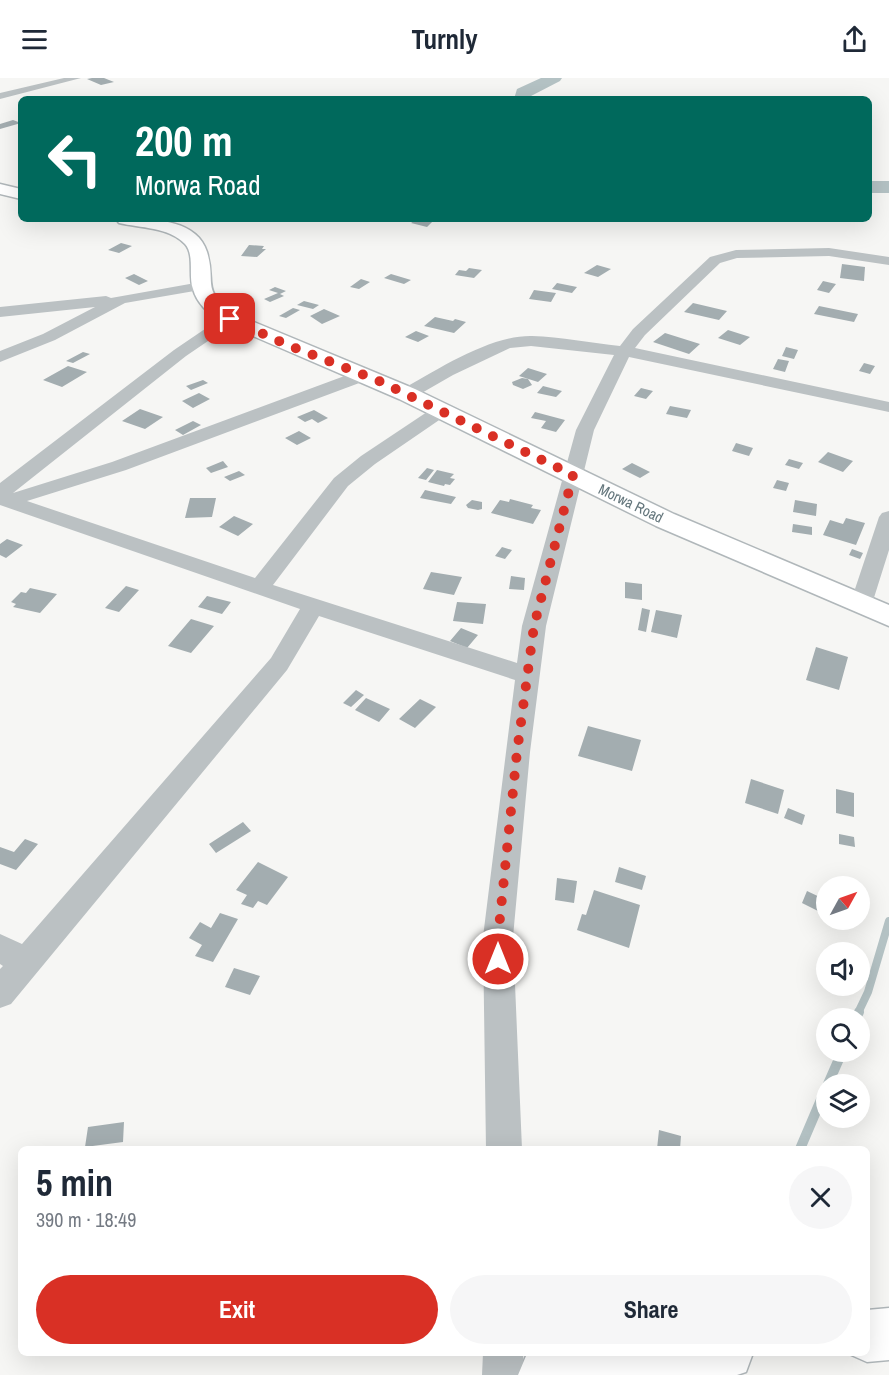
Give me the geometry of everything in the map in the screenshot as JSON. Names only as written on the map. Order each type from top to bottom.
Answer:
[{"type":"main road","points":[[1,189],[18,194]]},
{"type":"main road","points":[[138,222],[172,230],[190,239],[200,254],[201,286]]},
{"type":"main road","name":"Morwa Road","points":[[201,286],[213,306],[230,319],[442,410],[665,520],[889,616]]},
{"type":"main road","points":[[870,1336],[889,1334]]},
{"type":"main road","points":[[545,1375],[702,1356]]},
{"type":"street","points":[[0,96],[76,78]]},
{"type":"street","points":[[504,1146],[498,937],[517,752],[534,626],[585,430],[624,351],[639,332],[707,267],[725,255],[829,252],[889,261]]},
{"type":"street","points":[[0,312],[121,299],[201,286]]},
{"type":"street","points":[[0,357],[49,337],[121,299]]},
{"type":"street","points":[[2,500],[180,352],[230,319]]},
{"type":"street","points":[[407,394],[447,371],[517,341],[624,351],[889,406]]},
{"type":"street","points":[[2,500],[119,466],[364,375]]},
{"type":"street","points":[[259,588],[341,482],[368,460],[442,410]]},
{"type":"street","points":[[2,500],[313,606],[528,675]]},
{"type":"street","points":[[861,604],[889,517]]},
{"type":"street","points":[[0,993],[13,955],[279,664],[313,606]]},
{"type":"street","points":[[503,1356],[503,1375]]},
{"type":"building","points":[[104,78],[114,82],[101,85],[87,79]]},
{"type":"building","points":[[13,120],[18,122],[18,124],[0,129],[0,124]]},
{"type":"building","points":[[412,222],[432,222],[427,227],[411,223]]},
{"type":"building","points":[[121,243],[132,246],[119,253],[108,250]]},
{"type":"building","points":[[249,245],[264,246],[262,249],[266,249],[257,257],[241,256]]},
{"type":"building","points":[[842,264],[865,267],[864,281],[840,278]]},
{"type":"building","points":[[597,265],[611,269],[598,277],[584,273]]},
{"type":"building","points":[[469,268],[482,270],[474,278],[455,275],[459,270],[466,271]]},
{"type":"building","points":[[134,274],[148,281],[139,285],[125,278]]},
{"type":"building","points":[[391,274],[411,280],[404,284],[384,278]]},
{"type":"building","points":[[361,279],[370,282],[359,289],[350,287]]},
{"type":"building","points":[[823,281],[836,284],[829,293],[817,290]]},
{"type":"building","points":[[557,283],[577,287],[572,293],[552,289]]},
{"type":"building","points":[[275,287],[286,291],[280,294],[284,296],[270,302],[264,299],[278,293],[269,290]]},
{"type":"building","points":[[534,290],[556,293],[551,302],[529,299]]},
{"type":"building","points":[[304,301],[319,305],[313,309],[297,305]]},
{"type":"building","points":[[693,303],[727,311],[719,320],[684,312]]},
{"type":"building","points":[[819,306],[858,314],[854,322],[814,314]]},
{"type":"building","points":[[293,308],[300,310],[286,318],[279,316]]},
{"type":"building","points":[[324,309],[340,316],[322,324],[310,316]]},
{"type":"building","points":[[435,317],[466,322],[454,333],[424,326]]},
{"type":"building","points":[[728,330],[750,337],[740,345],[718,338]]},
{"type":"building","points":[[416,331],[429,336],[418,342],[405,337]]},
{"type":"building","points":[[665,333],[700,344],[689,354],[653,342]]},
{"type":"building","points":[[786,347],[798,350],[794,359],[782,356]]},
{"type":"building","points":[[83,352],[90,354],[73,363],[66,361]]},
{"type":"building","points":[[778,359],[789,361],[785,372],[773,369]]},
{"type":"building","points":[[864,363],[875,366],[870,374],[859,371]]},
{"type":"building","points":[[68,366],[87,372],[62,387],[43,380]]},
{"type":"building","points":[[528,368],[547,374],[538,382],[519,376]]},
{"type":"building","points":[[522,378],[528,379],[532,385],[523,389],[513,385],[512,382]]},
{"type":"building","points":[[203,380],[208,383],[191,390],[186,386]]},
{"type":"building","points":[[543,386],[562,391],[556,397],[537,393]]},
{"type":"building","points":[[641,388],[653,391],[646,399],[634,396]]},
{"type":"building","points":[[199,393],[210,399],[193,408],[182,401]]},
{"type":"building","points":[[670,406],[691,410],[687,418],[666,414]]},
{"type":"building","points":[[140,409],[163,417],[145,429],[122,421]]},
{"type":"building","points":[[314,410],[328,418],[318,423],[312,419],[305,422],[297,417]]},
{"type":"building","points":[[535,412],[565,420],[556,432],[541,428],[546,421],[531,418]]},
{"type":"building","points":[[193,421],[201,425],[183,435],[175,430]]},
{"type":"building","points":[[299,431],[311,438],[297,445],[285,438]]},
{"type":"building","points":[[736,443],[753,448],[749,456],[732,451]]},
{"type":"building","points":[[828,452],[853,461],[843,472],[818,462]]},
{"type":"building","points":[[789,459],[803,463],[799,469],[785,465]]},
{"type":"building","points":[[223,461],[228,467],[211,473],[206,468]]},
{"type":"building","points":[[632,463],[650,472],[640,478],[622,469]]},
{"type":"building","points":[[427,468],[434,470],[426,480],[418,478]]},
{"type":"building","points":[[437,470],[454,474],[450,478],[455,479],[450,485],[445,484],[444,486],[428,482]]},
{"type":"building","points":[[239,471],[245,475],[230,481],[224,477]]},
{"type":"building","points":[[777,480],[789,483],[786,491],[773,488]]},
{"type":"building","points":[[425,490],[456,497],[451,504],[420,498]]},
{"type":"building","points":[[190,498],[216,498],[212,517],[185,518]]},
{"type":"building","points":[[510,499],[533,505],[531,508],[541,510],[533,524],[491,513],[500,500],[509,502]]},
{"type":"building","points":[[472,500],[482,502],[482,509],[468,508],[466,505]]},
{"type":"building","points":[[795,500],[817,504],[816,516],[793,512]]},
{"type":"building","points":[[234,516],[253,524],[238,536],[219,527]]},
{"type":"building","points":[[846,518],[865,523],[856,545],[823,535],[830,520],[843,524]]},
{"type":"building","points":[[793,524],[812,527],[812,535],[792,532]]},
{"type":"building","points":[[7,539],[23,545],[6,558],[0,555],[0,544]]},
{"type":"building","points":[[502,547],[512,550],[505,559],[495,556]]},
{"type":"building","points":[[852,549],[863,553],[860,559],[849,555]]},
{"type":"building","points":[[431,572],[462,577],[454,595],[423,589]]},
{"type":"building","points":[[511,576],[525,578],[524,590],[509,589]]},
{"type":"building","points":[[625,582],[642,584],[642,600],[625,598]]},
{"type":"building","points":[[126,586],[139,590],[119,612],[105,608]]},
{"type":"building","points":[[30,588],[57,594],[40,613],[13,607],[16,604],[11,602],[21,592],[26,593]]},
{"type":"building","points":[[207,596],[231,602],[222,614],[198,607]]},
{"type":"building","points":[[457,602],[486,604],[483,624],[453,621]]},
{"type":"building","points":[[642,608],[650,610],[646,632],[638,630]]},
{"type":"building","points":[[656,610],[682,615],[677,638],[651,632]]},
{"type":"building","points":[[191,619],[214,626],[191,653],[168,646]]},
{"type":"building","points":[[461,628],[478,635],[467,648],[450,641]]},
{"type":"building","points":[[816,647],[848,657],[839,690],[806,680]]},
{"type":"building","points":[[356,690],[364,695],[351,707],[343,703]]},
{"type":"building","points":[[366,698],[390,709],[379,722],[355,710]]},
{"type":"building","points":[[420,699],[436,707],[415,728],[399,719]]},
{"type":"building","points":[[588,726],[641,740],[632,771],[578,756]]},
{"type":"building","points":[[751,779],[784,790],[778,814],[745,803]]},
{"type":"building","points":[[836,789],[854,793],[854,817],[836,813]]},
{"type":"building","points":[[788,808],[805,815],[802,825],[784,818]]},
{"type":"building","points":[[243,822],[251,831],[216,853],[209,844]]},
{"type":"building","points":[[839,834],[854,837],[855,847],[839,844]]},
{"type":"building","points":[[25,839],[38,844],[16,870],[0,864],[0,847],[14,852]]},
{"type":"building","points":[[258,862],[288,877],[267,905],[258,901],[253,908],[241,904],[247,895],[236,890]]},
{"type":"building","points":[[619,867],[646,876],[642,890],[615,882]]},
{"type":"building","points":[[557,878],[577,881],[574,903],[555,900]]},
{"type":"building","points":[[594,890],[640,905],[629,948],[577,930],[582,914],[586,915]]},
{"type":"building","points":[[807,891],[816,895],[816,910],[802,903]]},
{"type":"building","points":[[220,913],[238,919],[213,962],[195,956],[202,945],[189,938],[200,922],[211,928]]},
{"type":"building","points":[[234,968],[260,976],[250,995],[225,987]]},
{"type":"building","points":[[124,1122],[123,1142],[85,1146],[88,1127]]},
{"type":"building","points":[[659,1130],[681,1136],[680,1146],[657,1146]]},
{"type":"waterway","points":[[522,96],[523,93],[554,78]]},
{"type":"waterway","points":[[872,187],[889,187]]},
{"type":"waterway","points":[[860,1008],[868,992],[889,921]]},
{"type":"waterway","points":[[832,1074],[838,1062]]},
{"type":"waterway","points":[[801,1146],[816,1111]]},
{"type":"route","points":[[230,319],[290,346],[377,380],[573,475],[534,626],[517,752],[498,937],[498,959]]}]
